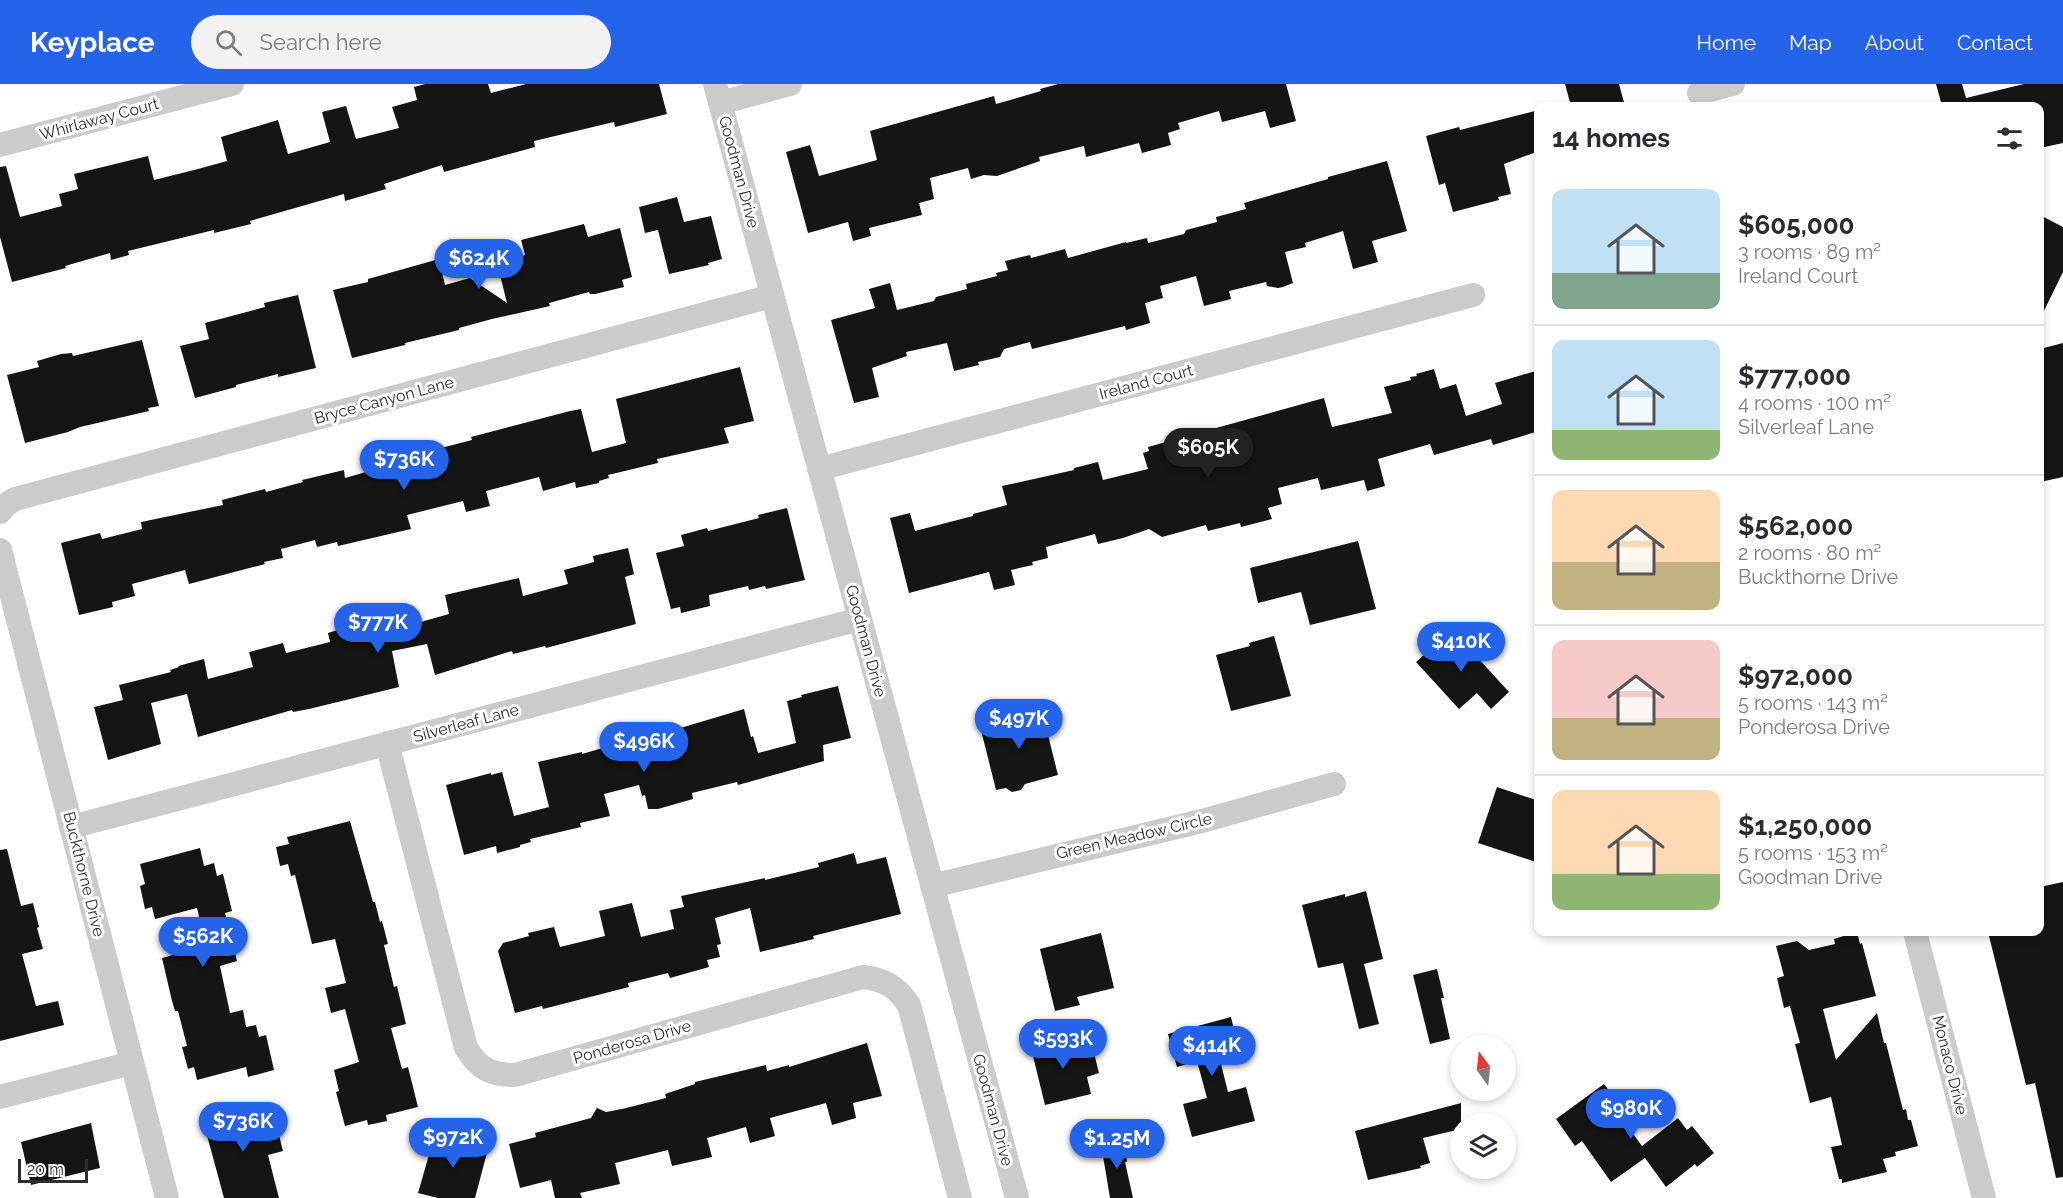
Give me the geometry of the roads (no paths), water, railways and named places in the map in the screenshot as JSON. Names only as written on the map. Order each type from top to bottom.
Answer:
[{"type":"street","name":"Whirlaway Court","points":[[0,145],[232,84]]},
{"type":"street","points":[[717,94],[790,84]]},
{"type":"street","points":[[1699,94],[1733,84]]},
{"type":"street","name":"Goodman Drive","points":[[717,94],[1017,1198]]},
{"type":"street","name":"Ireland Court","points":[[819,470],[1473,295]]},
{"type":"street","name":"Bryce Canyon Lane","points":[[0,512],[15,499],[772,296]]},
{"type":"street","name":"Buckthorne Drive","points":[[0,550],[167,1198]]},
{"type":"street","name":"Silverleaf Lane","points":[[72,827],[860,619]]},
{"type":"street","name":"Ponderosa Drive","points":[[387,743],[466,1048],[474,1061],[486,1070],[500,1075],[515,1075],[863,977],[877,978],[890,984],[901,993],[909,1005],[960,1198]]},
{"type":"street","name":"Green Meadow Circle","points":[[932,886],[1202,821],[1334,783]]},
{"type":"street","name":"Monaco Drive","points":[[1916,936],[1984,1198]]},
{"type":"street","points":[[0,1097],[132,1063]]}]
